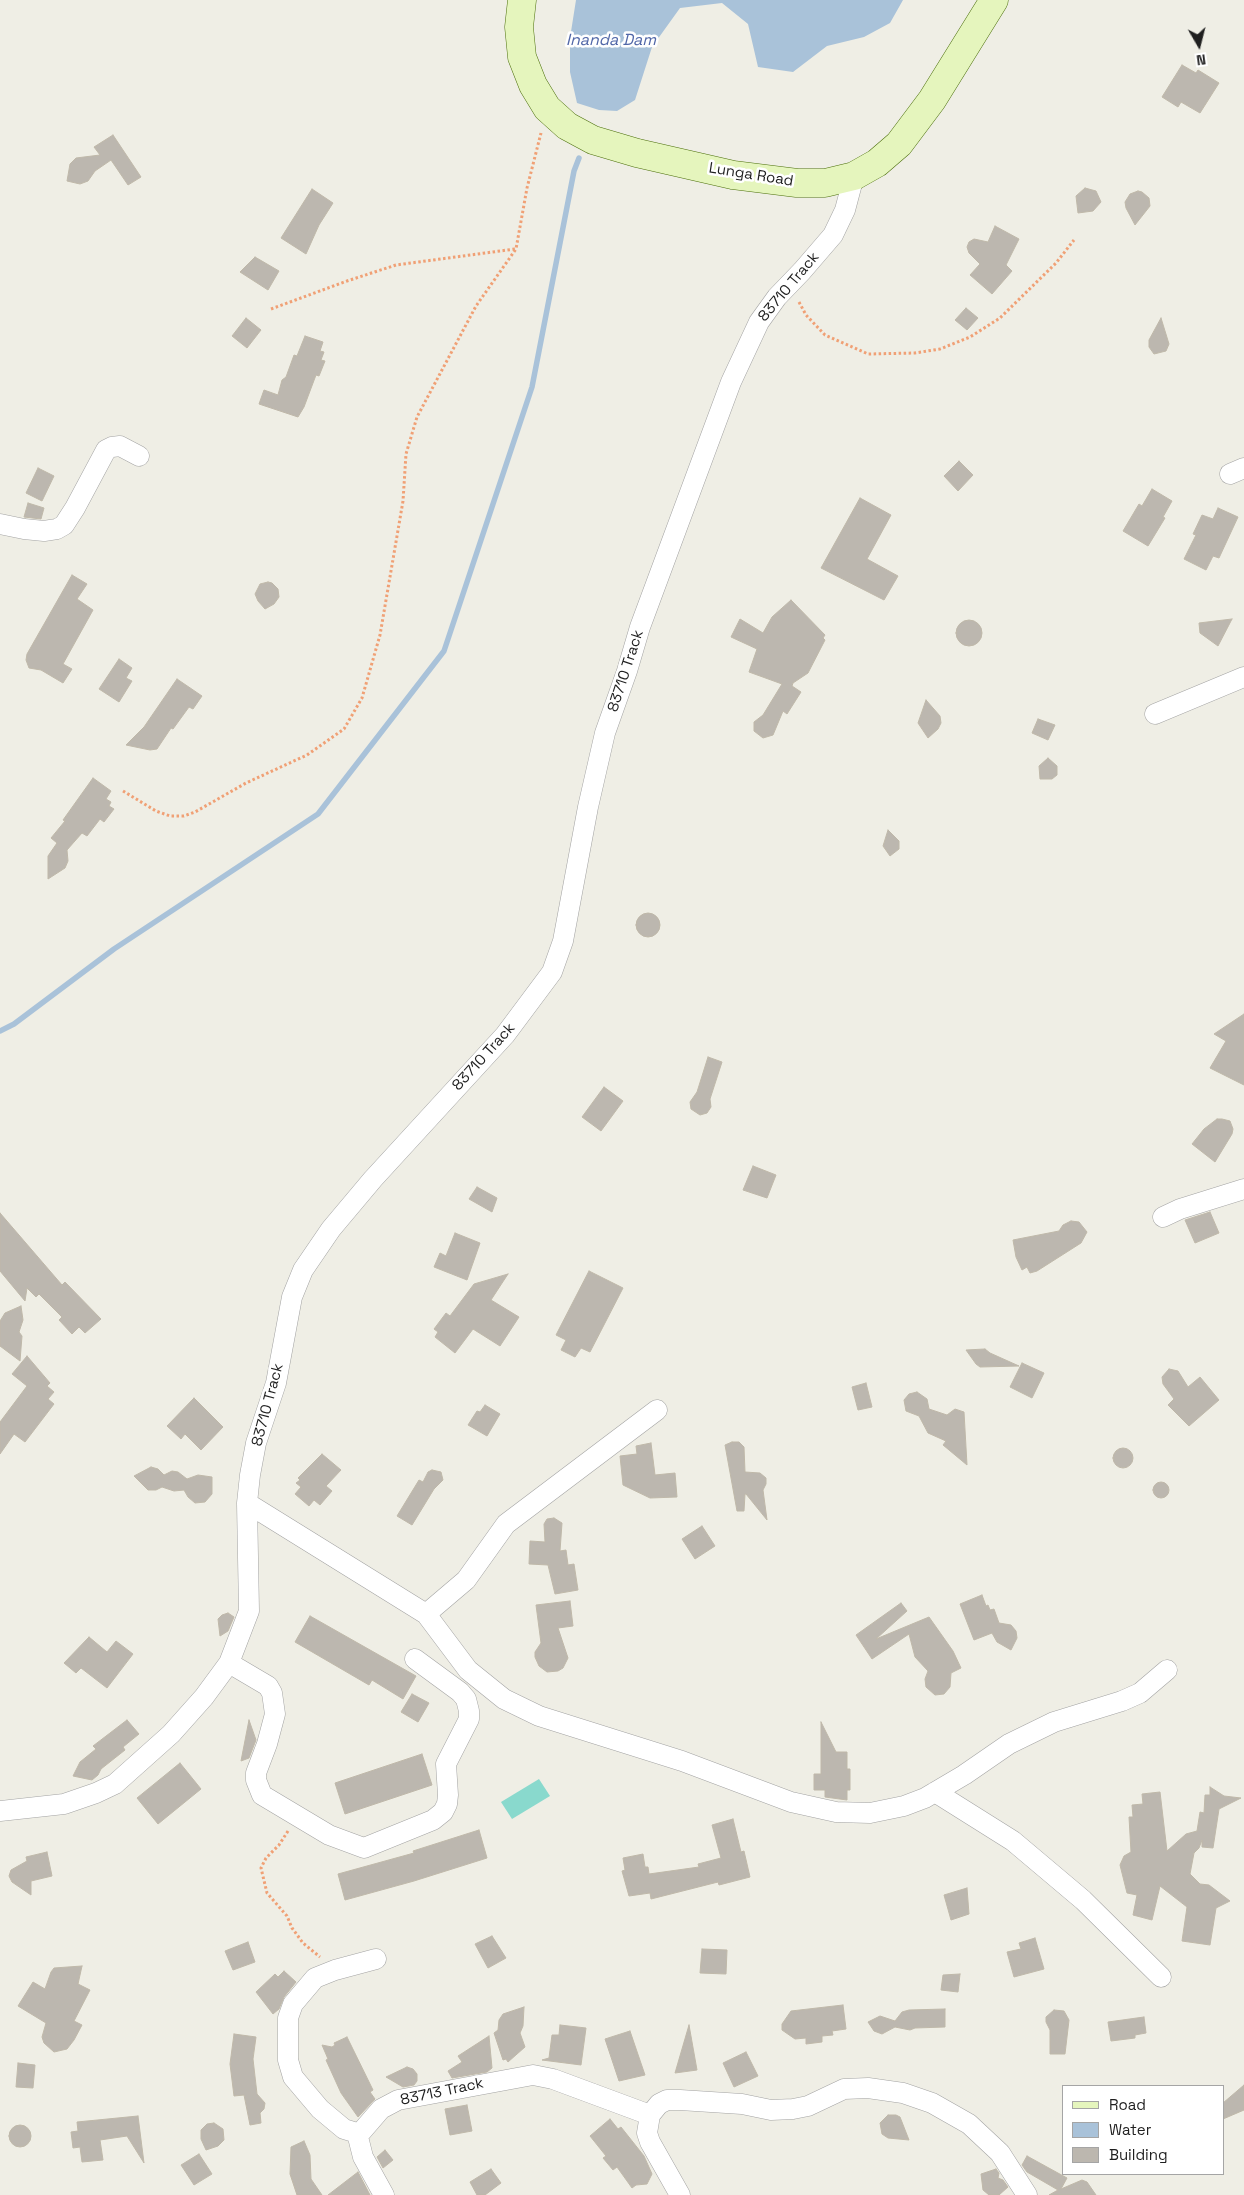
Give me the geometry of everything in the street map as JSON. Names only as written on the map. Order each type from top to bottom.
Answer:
[{"type":"street","name":"Lunga Road","points":[[522,0],[519,27],[522,57],[533,85],[547,108],[567,126],[593,140],[637,153],[732,174],[797,183],[825,183],[854,176],[877,163],[899,144],[932,100],[994,0]]},
{"type":"street","name":"83710 Track","points":[[0,1811],[64,1804],[115,1784],[171,1734],[204,1697],[229,1663],[249,1611],[247,1503],[256,1443],[276,1383],[292,1297],[303,1270],[331,1229],[373,1179],[505,1035],[552,972],[563,941],[588,807],[605,733],[640,627],[731,382],[759,322],[777,297],[832,235],[845,210],[854,176]]},
{"type":"street","points":[[0,524],[24,529],[57,529],[64,525],[70,516],[106,450],[120,446],[139,456]]},
{"type":"street","points":[[1155,714],[1244,677]]},
{"type":"street","points":[[1163,1217],[1180,1208],[1244,1189]]},
{"type":"street","points":[[426,1614],[466,1580],[506,1524],[657,1410]]},
{"type":"street","points":[[247,1503],[426,1614],[468,1670],[504,1699],[539,1716],[682,1761],[791,1802],[836,1812],[870,1813],[904,1806],[935,1792],[1009,1744],[1039,1729],[1054,1722],[1122,1702],[1140,1693],[1167,1670]]},
{"type":"street","points":[[229,1663],[268,1686],[272,1693],[275,1714],[267,1744],[256,1773],[256,1780],[262,1795],[329,1835],[364,1848],[433,1820],[443,1812],[447,1804],[446,1764],[469,1719],[469,1711],[466,1699],[460,1692],[416,1659]]},
{"type":"street","points":[[935,1792],[1013,1841],[1083,1900],[1161,1977]]},
{"type":"street","points":[[376,1959],[315,1978],[293,2004],[288,2018],[289,2068],[298,2085],[320,2108],[344,2129],[356,2133],[363,2157],[384,2195]]},
{"type":"street","name":"83713 Track","points":[[356,2133],[362,2131],[381,2109],[398,2100],[533,2075],[553,2079],[650,2115]]},
{"type":"street","points":[[680,2195],[650,2142],[647,2133],[650,2115],[660,2104],[667,2100],[742,2104],[771,2110],[808,2106],[844,2089],[868,2088],[903,2093],[932,2103],[969,2124],[1000,2153],[1027,2195]]},
{"type":"path","points":[[123,791],[156,811],[170,816],[184,816],[195,812],[246,783],[307,755],[344,729],[362,698],[380,635],[402,501],[406,454],[417,417],[476,306],[516,249],[527,188],[547,108]]},
{"type":"path","points":[[790,283],[806,315],[825,335],[868,354],[915,353],[940,349],[970,337],[1000,318],[1056,263],[1074,240]]},
{"type":"path","points":[[271,309],[347,281],[396,266],[516,249]]},
{"type":"path","points":[[297,1816],[279,1845],[266,1858],[261,1868],[267,1893],[287,1916],[292,1928],[303,1943],[320,1956],[326,1974]]},
{"type":"shaded area","points":[[539,1779],[550,1796],[512,1819],[501,1802]]},
{"type":"water","name":"Inanda Dam","points":[[576,0],[903,0],[890,23],[864,37],[827,46],[793,72],[758,67],[748,24],[722,3],[680,8],[652,47],[635,100],[617,111],[599,110],[577,103],[570,72],[570,38]]},
{"type":"building","points":[[1182,65],[1196,73],[1198,70],[1219,83],[1200,113],[1181,102],[1178,107],[1162,97]]},
{"type":"building","points":[[113,135],[141,177],[128,185],[111,160],[95,171],[88,181],[80,184],[67,181],[70,164],[76,158],[100,155],[94,147]]},
{"type":"building","points":[[1085,188],[1096,191],[1101,202],[1093,211],[1078,213],[1076,196]]},
{"type":"building","points":[[312,189],[333,203],[319,225],[306,254],[281,238]]},
{"type":"building","points":[[1138,191],[1149,198],[1150,206],[1135,225],[1125,202],[1130,194]]},
{"type":"building","points":[[995,226],[1019,239],[1006,265],[1012,271],[992,294],[970,275],[980,264],[969,253],[967,247],[969,242],[974,239],[988,242]]},
{"type":"building","points":[[255,257],[279,271],[268,290],[240,272]]},
{"type":"building","points":[[966,308],[978,318],[967,330],[955,320]]},
{"type":"building","points":[[246,318],[261,330],[247,348],[232,336]]},
{"type":"building","points":[[1161,318],[1169,344],[1166,351],[1154,354],[1149,347],[1149,340]]},
{"type":"building","points":[[305,336],[323,342],[320,351],[324,352],[321,360],[325,361],[319,376],[316,375],[304,407],[298,417],[259,404],[264,390],[278,395],[282,380],[286,377],[294,355],[297,356]]},
{"type":"building","points":[[959,461],[973,475],[958,491],[944,476]]},
{"type":"building","points":[[38,468],[54,476],[42,501],[26,493]]},
{"type":"building","points":[[1152,489],[1172,501],[1163,517],[1165,518],[1148,546],[1123,531],[1139,504],[1142,506]]},
{"type":"building","points":[[860,498],[891,515],[867,559],[898,576],[884,600],[821,568]]},
{"type":"building","points":[[28,503],[44,508],[41,519],[24,517]]},
{"type":"building","points":[[1218,508],[1238,517],[1219,558],[1213,556],[1206,570],[1184,559],[1196,535],[1193,534],[1202,515],[1213,519]]},
{"type":"building","points":[[72,575],[87,584],[77,599],[93,610],[63,664],[72,669],[63,683],[41,670],[29,668],[26,660],[27,654]]},
{"type":"building","points":[[268,582],[278,589],[279,597],[274,604],[265,609],[255,594],[260,584]]},
{"type":"building","points":[[791,600],[825,635],[823,638],[825,640],[808,673],[793,683],[792,686],[801,692],[787,714],[783,711],[773,735],[763,738],[754,731],[754,722],[763,715],[782,684],[749,672],[757,649],[731,637],[740,619],[763,633],[772,617]]},
{"type":"building","points":[[1232,619],[1218,646],[1200,633],[1199,623]]},
{"type":"building","points":[[969,620],[978,624],[982,633],[978,642],[969,646],[960,642],[956,633],[960,624]]},
{"type":"building","points":[[119,659],[132,668],[126,678],[132,681],[119,702],[99,689]]},
{"type":"building","points":[[177,679],[202,696],[193,709],[189,707],[173,729],[171,728],[157,749],[150,750],[126,745],[144,727]]},
{"type":"building","points":[[926,700],[940,716],[941,723],[938,729],[928,738],[918,723]]},
{"type":"building","points":[[1038,719],[1055,725],[1048,740],[1032,733]]},
{"type":"building","points":[[1048,758],[1057,766],[1057,775],[1052,779],[1040,779],[1039,766]]},
{"type":"building","points":[[93,778],[111,791],[106,799],[111,802],[109,806],[114,809],[104,822],[100,819],[87,836],[82,833],[67,850],[68,861],[65,868],[48,879],[48,856],[57,843],[51,838],[65,821],[63,820]]},
{"type":"building","points":[[888,830],[899,841],[899,849],[890,856],[883,846]]},
{"type":"building","points":[[648,913],[657,916],[660,925],[657,934],[648,937],[639,934],[636,925],[639,916]]},
{"type":"building","points":[[1244,1014],[1244,1085],[1210,1068],[1226,1041],[1214,1034]]},
{"type":"building","points":[[708,1057],[722,1062],[710,1099],[711,1107],[707,1113],[700,1115],[691,1109],[690,1102],[697,1092]]},
{"type":"building","points":[[604,1087],[623,1101],[601,1131],[582,1117]]},
{"type":"building","points":[[1217,1119],[1230,1121],[1233,1129],[1232,1134],[1215,1162],[1192,1144],[1204,1129]]},
{"type":"building","points":[[753,1166],[776,1175],[767,1198],[743,1190]]},
{"type":"building","points":[[477,1187],[497,1198],[492,1212],[469,1199]]},
{"type":"building","points":[[1210,1212],[1219,1233],[1195,1243],[1185,1220]]},
{"type":"building","points":[[0,1213],[62,1285],[65,1282],[101,1319],[85,1333],[79,1327],[72,1334],[59,1320],[62,1317],[39,1294],[36,1297],[27,1288],[25,1301],[0,1271]]},
{"type":"building","points":[[1071,1221],[1079,1222],[1087,1232],[1081,1243],[1037,1271],[1030,1273],[1027,1267],[1022,1270],[1016,1257],[1013,1240],[1059,1231],[1063,1225]]},
{"type":"building","points":[[455,1233],[480,1243],[467,1280],[434,1267],[440,1253],[446,1256]]},
{"type":"building","points":[[589,1271],[623,1288],[590,1352],[581,1348],[575,1357],[561,1350],[566,1340],[556,1335]]},
{"type":"building","points":[[508,1274],[491,1300],[519,1317],[500,1346],[473,1329],[455,1353],[435,1337],[438,1332],[434,1329],[446,1313],[450,1316],[474,1284]]},
{"type":"building","points":[[21,1306],[23,1320],[19,1332],[22,1336],[20,1361],[0,1346],[0,1321],[5,1313]]},
{"type":"building","points":[[985,1349],[1019,1366],[980,1367],[966,1350]]},
{"type":"building","points":[[27,1356],[50,1383],[47,1386],[54,1392],[48,1399],[54,1404],[25,1442],[14,1434],[0,1454],[0,1422],[27,1386],[12,1374]]},
{"type":"building","points":[[1022,1363],[1044,1373],[1032,1398],[1010,1387]]},
{"type":"building","points":[[1169,1369],[1178,1371],[1188,1387],[1200,1377],[1219,1400],[1189,1426],[1168,1405],[1174,1399],[1163,1384],[1162,1377]]},
{"type":"building","points":[[866,1383],[872,1407],[858,1410],[852,1387]]},
{"type":"building","points":[[917,1392],[927,1399],[929,1409],[947,1415],[955,1409],[964,1412],[967,1465],[943,1445],[946,1441],[928,1433],[919,1416],[906,1411],[904,1400],[909,1394]]},
{"type":"building","points":[[194,1398],[223,1427],[201,1450],[185,1434],[181,1439],[167,1426]]},
{"type":"building","points":[[485,1405],[500,1414],[487,1436],[468,1425],[477,1411],[480,1412]]},
{"type":"building","points":[[739,1442],[744,1447],[745,1472],[760,1473],[766,1478],[763,1490],[767,1520],[746,1494],[744,1511],[737,1511],[725,1445]]},
{"type":"building","points":[[651,1443],[655,1475],[675,1473],[677,1497],[650,1498],[623,1485],[620,1456],[637,1454],[636,1446]]},
{"type":"building","points":[[1119,1448],[1127,1448],[1133,1454],[1133,1462],[1127,1468],[1119,1468],[1113,1462],[1113,1454]]},
{"type":"building","points":[[322,1454],[341,1470],[326,1486],[332,1491],[320,1505],[314,1500],[309,1506],[295,1494],[301,1487],[296,1483],[300,1480],[298,1478]]},
{"type":"building","points":[[151,1467],[158,1469],[164,1475],[172,1471],[178,1472],[187,1479],[198,1475],[212,1477],[212,1494],[205,1502],[195,1503],[184,1490],[174,1491],[162,1487],[156,1490],[148,1490],[134,1476]]},
{"type":"building","points":[[432,1470],[441,1472],[443,1480],[434,1489],[412,1525],[397,1516],[419,1480],[423,1482],[428,1472]]},
{"type":"building","points":[[1158,1482],[1164,1482],[1169,1487],[1167,1496],[1158,1498],[1153,1493],[1153,1487]]},
{"type":"building","points":[[554,1518],[562,1523],[560,1551],[566,1550],[568,1565],[574,1564],[578,1590],[555,1594],[548,1565],[529,1564],[530,1541],[545,1542],[544,1524],[547,1519]]},
{"type":"building","points":[[702,1526],[715,1546],[695,1559],[682,1539]]},
{"type":"building","points":[[982,1595],[986,1606],[988,1605],[990,1610],[994,1609],[999,1623],[1011,1625],[1016,1631],[1017,1638],[1011,1650],[997,1642],[992,1633],[974,1640],[960,1604]]},
{"type":"building","points":[[570,1601],[573,1626],[558,1628],[568,1658],[563,1668],[558,1671],[547,1672],[539,1666],[535,1657],[535,1652],[541,1643],[536,1605]]},
{"type":"building","points":[[901,1603],[907,1611],[876,1639],[929,1617],[953,1651],[961,1668],[951,1673],[950,1687],[944,1694],[935,1695],[926,1687],[925,1679],[928,1671],[915,1657],[909,1634],[872,1659],[856,1635]]},
{"type":"building","points":[[228,1613],[234,1617],[228,1631],[220,1636],[218,1619]]},
{"type":"building","points":[[310,1616],[416,1676],[403,1699],[372,1680],[369,1685],[295,1642]]},
{"type":"building","points":[[89,1637],[107,1652],[116,1641],[133,1654],[107,1688],[81,1668],[76,1673],[64,1663]]},
{"type":"building","points":[[412,1694],[429,1703],[418,1722],[401,1712]]},
{"type":"building","points":[[127,1720],[139,1734],[123,1747],[125,1750],[101,1769],[92,1780],[73,1776],[80,1762],[96,1749],[93,1746]]},
{"type":"building","points":[[249,1720],[256,1740],[249,1758],[241,1761]]},
{"type":"building","points":[[821,1722],[836,1752],[847,1752],[847,1769],[850,1769],[850,1790],[847,1790],[847,1800],[825,1797],[825,1790],[814,1790],[814,1774],[821,1774]]},
{"type":"building","points":[[422,1754],[432,1785],[345,1814],[335,1783]]},
{"type":"building","points":[[180,1763],[201,1789],[158,1824],[137,1798]]},
{"type":"building","points":[[1210,1787],[1224,1796],[1241,1798],[1219,1809],[1213,1848],[1202,1847],[1202,1840],[1199,1848],[1194,1853],[1190,1874],[1200,1884],[1209,1885],[1230,1901],[1216,1908],[1210,1945],[1182,1941],[1187,1907],[1160,1886],[1152,1920],[1133,1915],[1137,1895],[1127,1893],[1120,1865],[1124,1856],[1131,1852],[1129,1817],[1133,1817],[1132,1805],[1143,1804],[1142,1794],[1160,1792],[1167,1851],[1186,1834],[1197,1831],[1200,1812],[1204,1813],[1205,1795],[1210,1795]]},
{"type":"building","points":[[733,1819],[741,1852],[744,1851],[750,1877],[719,1885],[718,1882],[651,1899],[650,1893],[629,1896],[622,1871],[625,1870],[623,1858],[643,1854],[645,1867],[648,1867],[649,1874],[699,1867],[698,1864],[721,1858],[712,1825]]},
{"type":"building","points":[[479,1830],[487,1858],[345,1900],[338,1874],[414,1853],[413,1851]]},
{"type":"building","points":[[47,1852],[52,1876],[31,1881],[31,1895],[12,1882],[9,1876],[11,1870],[27,1861],[26,1857]]},
{"type":"building","points":[[967,1888],[969,1914],[951,1920],[944,1895]]},
{"type":"building","points":[[492,1936],[506,1958],[488,1968],[475,1944]]},
{"type":"building","points":[[1035,1938],[1044,1969],[1014,1977],[1007,1952],[1021,1949],[1019,1943]]},
{"type":"building","points":[[248,1942],[255,1962],[233,1970],[225,1951]]},
{"type":"building","points":[[702,1949],[727,1950],[726,1974],[700,1973]]},
{"type":"building","points":[[82,1966],[78,1984],[90,1990],[74,2021],[82,2025],[67,2049],[54,2052],[44,2043],[42,2037],[46,2023],[18,2006],[33,1982],[45,1989],[54,1968]]},
{"type":"building","points":[[284,1971],[296,1982],[284,1997],[279,2009],[273,2014],[256,1992],[275,1974],[278,1977]]},
{"type":"building","points":[[960,1974],[958,1992],[941,1990],[943,1975]]},
{"type":"building","points":[[843,2005],[846,2029],[832,2031],[833,2035],[822,2036],[822,2042],[806,2044],[806,2038],[795,2039],[782,2030],[782,2024],[791,2011]]},
{"type":"building","points":[[524,2007],[523,2026],[520,2033],[525,2047],[508,2062],[506,2059],[503,2060],[494,2033],[498,2030],[499,2020],[503,2014]]},
{"type":"building","points":[[945,2009],[945,2027],[915,2028],[910,2030],[895,2027],[882,2034],[874,2031],[868,2022],[880,2016],[895,2021],[902,2012],[909,2010]]},
{"type":"building","points":[[1054,2010],[1064,2011],[1069,2020],[1065,2054],[1050,2054],[1050,2030],[1046,2017]]},
{"type":"building","points":[[1144,2017],[1146,2033],[1135,2035],[1135,2038],[1111,2041],[1108,2022]]},
{"type":"building","points":[[560,2025],[586,2028],[581,2065],[542,2060],[549,2058],[552,2035],[559,2035]]},
{"type":"building","points":[[689,2025],[697,2070],[675,2073]]},
{"type":"building","points":[[630,2031],[645,2075],[619,2081],[605,2039]]},
{"type":"building","points":[[234,2034],[256,2037],[253,2059],[257,2094],[265,2103],[264,2109],[260,2113],[261,2123],[250,2125],[244,2095],[234,2096],[230,2064]]},
{"type":"building","points":[[489,2036],[492,2068],[487,2072],[452,2078],[448,2071],[462,2062],[458,2056]]},
{"type":"building","points":[[347,2037],[373,2090],[370,2092],[375,2099],[358,2117],[341,2093],[326,2060],[328,2059],[322,2045],[332,2047],[335,2045],[334,2043]]},
{"type":"building","points":[[746,2052],[758,2076],[734,2087],[723,2063]]},
{"type":"building","points":[[18,2063],[35,2065],[33,2088],[16,2087]]},
{"type":"building","points":[[407,2067],[413,2069],[417,2074],[417,2081],[414,2085],[403,2087],[386,2077]]},
{"type":"building","points":[[1244,2085],[1244,2110],[1224,2119],[1224,2102]]},
{"type":"building","points":[[467,2105],[472,2131],[450,2135],[445,2109]]},
{"type":"building","points":[[888,2115],[900,2117],[909,2140],[888,2138],[882,2134],[880,2123]]},
{"type":"building","points":[[138,2116],[144,2163],[127,2136],[100,2140],[103,2160],[82,2162],[80,2147],[73,2148],[71,2132],[78,2131],[77,2122]]},
{"type":"building","points":[[610,2119],[618,2129],[621,2127],[644,2156],[652,2174],[647,2184],[636,2185],[632,2188],[617,2167],[613,2170],[603,2158],[606,2156],[590,2136]]},
{"type":"building","points":[[214,2123],[223,2129],[224,2140],[218,2146],[206,2150],[201,2139],[201,2130],[207,2124]]},
{"type":"building","points":[[16,2125],[24,2125],[31,2132],[31,2140],[24,2147],[16,2147],[9,2140],[9,2132]]},
{"type":"building","points":[[304,2141],[310,2155],[311,2179],[322,2195],[297,2195],[290,2174],[291,2147]]},
{"type":"building","points":[[385,2150],[393,2160],[383,2168],[377,2157]]},
{"type":"building","points":[[199,2154],[212,2174],[194,2185],[181,2165]]},
{"type":"building","points":[[1027,2156],[1067,2178],[1061,2189],[1082,2180],[1087,2182],[1096,2195],[1049,2195],[1058,2190],[1027,2172],[1022,2165]]},
{"type":"building","points":[[491,2169],[501,2183],[485,2195],[477,2195],[470,2182]]},
{"type":"building","points":[[996,2169],[999,2173],[998,2178],[1003,2180],[1008,2187],[999,2195],[989,2195],[983,2190],[981,2174]]},
{"type":"building","points":[[358,2172],[370,2195],[328,2195]]},
{"type":"waterway","points":[[0,1031],[14,1024],[114,949],[318,814],[444,651],[532,387],[574,171],[579,158]]}]
